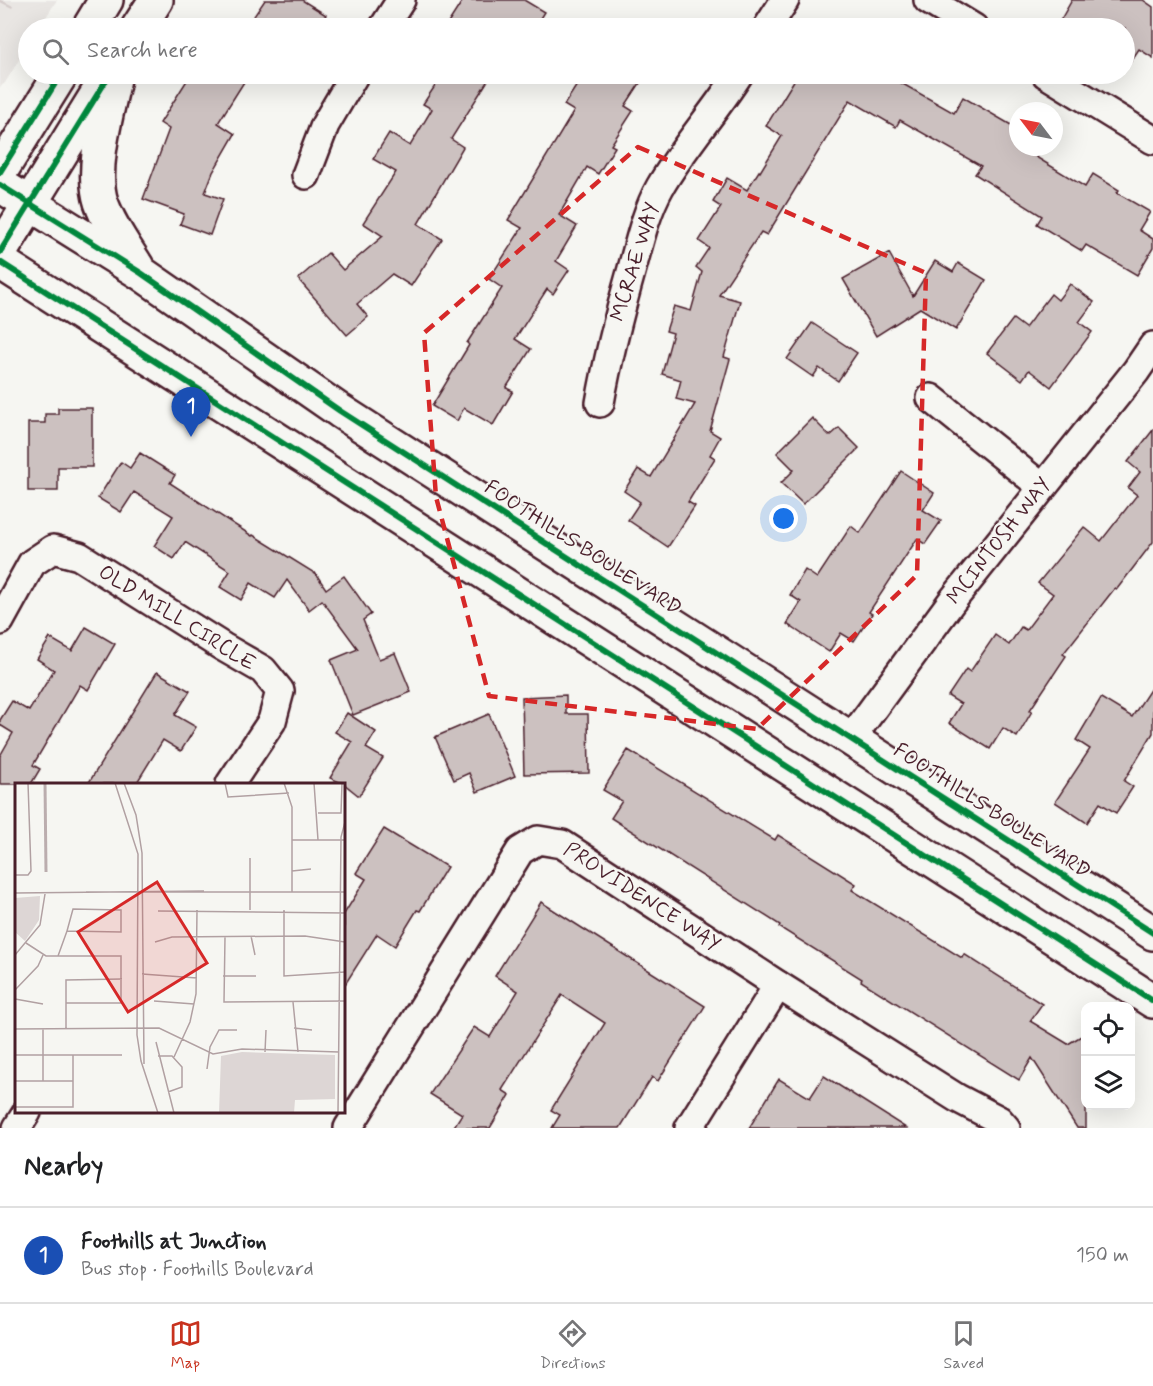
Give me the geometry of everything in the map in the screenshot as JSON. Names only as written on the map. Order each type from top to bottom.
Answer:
[{"type":"main road","points":[[95,18],[106,0]]},
{"type":"main road","points":[[144,18],[156,0]]},
{"type":"main road","points":[[0,172],[55,84]]},
{"type":"main road","points":[[0,252],[106,84]]},
{"type":"main road","points":[[110,84],[97,161],[100,199],[108,218],[141,273]]},
{"type":"main road","name":"FOOTHILLS BOULEVARD","points":[[0,185],[141,273],[340,411],[1153,933]]},
{"type":"main road","points":[[0,262],[1153,1001]]},
{"type":"street","points":[[389,18],[401,0]]},
{"type":"street","points":[[773,18],[785,0]]},
{"type":"street","points":[[928,0],[958,18]]},
{"type":"street","points":[[306,175],[325,125],[349,84]]},
{"type":"street","name":"MCRAE WAY","points":[[600,403],[609,348],[643,227],[658,189],[678,156],[710,117],[732,84]]},
{"type":"street","points":[[1062,84],[1153,140]]},
{"type":"street","name":"MCINTOSH WAY","points":[[850,740],[905,663],[1153,346]]},
{"type":"street","points":[[931,398],[1042,487]]},
{"type":"street","name":"OLD MILL CIRCLE","points":[[0,621],[32,563],[53,549],[79,556],[223,648],[263,669],[280,691],[272,721],[231,783]]},
{"type":"street","name":"PROVIDENCE WAY","points":[[348,1128],[520,851],[538,840],[562,844],[778,985],[957,1098],[999,1120],[1006,1128]]},
{"type":"street","points":[[689,1128],[778,985]]},
{"type":"street","points":[[16,1128],[26,1113]]},
{"type":"highlighted area","points":[[638,147],[926,273],[917,575],[757,729],[489,696],[436,497],[424,333]]},
{"type":"shaded area","points":[[0,0],[57,0],[45,18],[18,18],[18,62],[0,87]]},
{"type":"building","points":[[265,0],[302,0],[326,15],[324,18],[253,18]]},
{"type":"building","points":[[463,0],[524,0],[544,12],[540,18],[451,18]]},
{"type":"building","points":[[1072,0],[1143,0],[1153,7],[1153,58],[1139,49],[1135,55],[1135,18],[1062,18]]},
{"type":"building","points":[[185,84],[243,84],[218,123],[235,134],[213,172],[205,193],[223,199],[210,235],[180,224],[184,214],[143,199],[169,129],[160,123]]},
{"type":"building","points":[[436,84],[486,84],[451,139],[463,147],[418,224],[442,239],[411,286],[392,274],[357,304],[368,317],[347,335],[298,279],[328,253],[343,270],[383,236],[363,223],[396,172],[373,159],[389,133],[410,146],[432,109],[423,104]]},
{"type":"building","points":[[578,84],[639,84],[625,106],[633,111],[611,145],[615,147],[598,174],[587,167],[559,215],[577,226],[556,261],[569,270],[553,294],[547,289],[515,339],[531,349],[506,388],[513,391],[493,425],[464,408],[457,421],[432,406],[469,345],[467,343],[502,288],[489,279],[522,228],[508,220],[574,111],[564,105]]},
{"type":"building","points":[[792,84],[903,84],[954,113],[963,97],[1009,124],[1009,156],[1037,156],[1085,187],[1093,174],[1119,190],[1117,193],[1150,212],[1139,230],[1153,239],[1153,248],[1137,275],[1086,245],[1082,251],[1037,224],[1042,216],[975,174],[981,166],[900,120],[896,127],[850,100],[767,235],[761,232],[719,295],[740,301],[724,357],[730,359],[710,431],[720,437],[710,455],[715,458],[688,502],[695,506],[668,547],[628,520],[640,502],[624,491],[638,469],[651,477],[695,404],[676,399],[681,380],[662,374],[673,333],[666,331],[674,306],[691,311],[702,272],[696,267],[709,248],[699,241],[721,207],[713,202],[727,178],[747,190],[782,136],[766,126]]},
{"type":"building","points":[[889,253],[913,296],[935,261],[953,272],[958,263],[986,280],[956,330],[920,308],[876,336],[843,279]]},
{"type":"building","points":[[1070,284],[1094,302],[1079,322],[1092,332],[1051,387],[1029,370],[1022,380],[987,353],[1013,319],[1025,328],[1051,294],[1058,300]]},
{"type":"building","points":[[812,323],[857,353],[838,381],[819,368],[813,377],[787,359]]},
{"type":"building","points":[[58,408],[92,408],[92,467],[58,467],[58,491],[28,491],[28,423],[45,423],[45,414],[58,414]]},
{"type":"building","points":[[812,418],[830,436],[839,428],[859,448],[803,504],[781,483],[794,470],[777,453]]},
{"type":"building","points":[[1153,430],[1153,542],[1063,654],[1066,656],[1030,710],[1032,711],[1017,737],[1003,728],[990,749],[949,723],[961,704],[948,696],[966,669],[970,672],[995,635],[1009,645],[1021,627],[1026,630],[1053,594],[1038,583],[1084,527],[1101,541],[1137,495],[1128,488],[1140,472],[1128,462]]},
{"type":"building","points":[[140,453],[175,475],[170,483],[316,574],[326,589],[344,576],[371,614],[363,620],[379,659],[395,653],[411,692],[353,715],[331,660],[358,649],[322,600],[309,610],[287,580],[275,598],[251,583],[241,600],[220,587],[230,571],[185,542],[174,559],[154,546],[173,516],[134,492],[121,512],[98,498],[121,462],[130,468]]},
{"type":"building","points":[[901,471],[934,493],[923,510],[941,521],[925,544],[917,539],[869,612],[872,614],[854,641],[841,633],[829,652],[787,624],[801,602],[790,595],[805,570],[817,578],[851,526],[860,533]]},
{"type":"building","points":[[86,627],[115,644],[88,690],[80,685],[33,765],[40,769],[32,783],[0,784],[0,756],[13,733],[0,725],[0,720],[12,701],[29,711],[54,670],[37,659],[50,638],[72,651]]},
{"type":"building","points":[[157,672],[190,691],[175,715],[196,727],[181,751],[163,740],[137,783],[89,783]]},
{"type":"building","points":[[1153,685],[1153,733],[1124,781],[1133,787],[1116,813],[1100,803],[1087,823],[1055,802],[1090,749],[1076,740],[1101,698],[1132,717]]},
{"type":"building","points":[[566,695],[566,714],[588,714],[589,773],[524,774],[522,697]]},
{"type":"building","points":[[347,713],[376,732],[366,748],[383,758],[359,796],[345,783],[330,778],[352,742],[335,732]]},
{"type":"building","points":[[489,714],[515,776],[477,792],[469,773],[454,780],[435,737]]},
{"type":"building","points":[[628,750],[775,840],[778,835],[856,884],[852,890],[962,958],[964,954],[1042,1004],[1030,1021],[1068,1044],[1081,1036],[1081,1110],[1086,1110],[1086,1128],[1077,1128],[1032,1058],[1019,1080],[861,981],[862,979],[779,927],[780,925],[611,818],[622,801],[603,790]]},
{"type":"building","points":[[384,829],[447,867],[395,946],[377,934],[345,984],[345,912],[366,879],[356,873]]},
{"type":"building","points":[[541,902],[705,1006],[658,1081],[652,1077],[620,1128],[552,1128],[560,1115],[551,1110],[605,1023],[562,995],[502,1090],[510,1095],[490,1128],[453,1128],[462,1114],[430,1094],[474,1027],[490,1037],[518,991],[495,976]]},
{"type":"building","points":[[824,1076],[906,1128],[749,1128],[779,1079],[810,1098]]},
{"type":"cycle path","points":[[0,172],[55,84]]},
{"type":"cycle path","points":[[0,252],[104,84]]},
{"type":"cycle path","points":[[0,185],[141,273],[340,411],[1153,933]]},
{"type":"cycle path","points":[[0,262],[1153,1001]]},
{"type":"place","name":"Foothills at Junction","points":[[191,437]]}]
